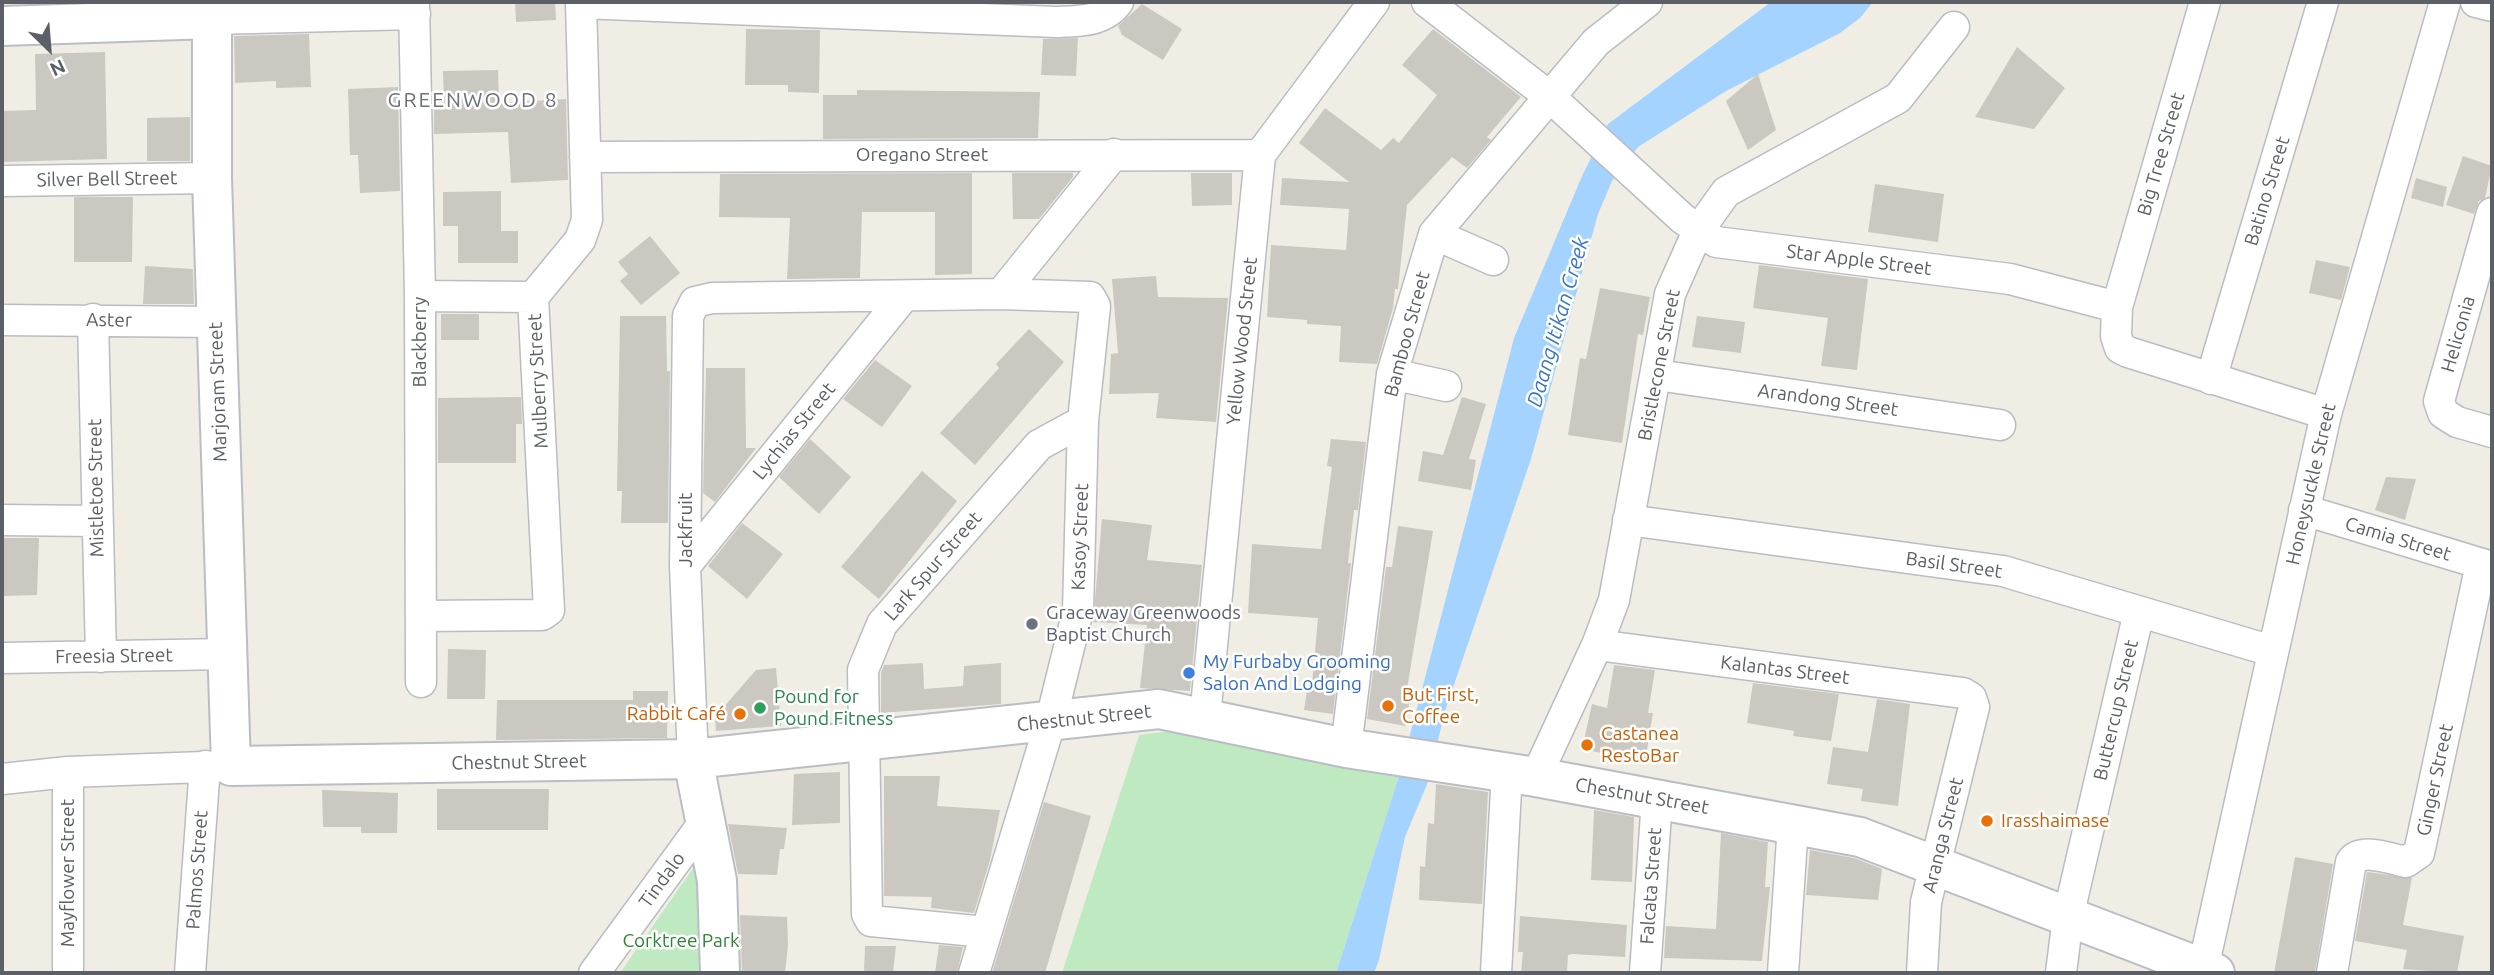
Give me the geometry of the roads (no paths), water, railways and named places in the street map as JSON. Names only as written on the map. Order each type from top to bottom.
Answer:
[{"type":"street","points":[[581,3],[1056,22],[1091,20],[1113,9],[1118,2]]},
{"type":"street","points":[[1260,155],[1374,2]]},
{"type":"street","name":"Star Apple Street","points":[[1427,2],[1550,97],[1691,225],[1716,242],[2010,279],[2117,307]]},
{"type":"street","name":"Bamboo Street","points":[[1346,748],[1392,374],[1434,234],[1596,41],[1647,2]]},
{"type":"street","name":"Big Tree Street","points":[[2117,307],[2205,2]]},
{"type":"street","name":"Batino Street","points":[[2211,379],[2323,2]]},
{"type":"street","name":"Honeysuckle Street","points":[[2207,972],[2272,651],[2326,414],[2445,2]]},
{"type":"street","points":[[2476,2],[2492,6]]},
{"type":"street","name":"Mulberry Street","points":[[421,616],[542,615],[550,610],[533,297],[580,240],[587,220],[581,3]]},
{"type":"street","points":[[2,26],[212,19],[415,8]]},
{"type":"street","name":"Blackberry","points":[[415,8],[420,296],[421,682]]},
{"type":"street","name":"Marjoram Street","points":[[212,19],[212,178],[227,654],[218,766]]},
{"type":"street","name":"Bristlecone Street","points":[[1496,973],[1522,774],[1597,645],[1614,600],[1670,294],[1691,225],[1726,192],[1898,98],[1954,27]]},
{"type":"street","points":[[904,296],[1001,294],[1114,154]]},
{"type":"street","name":"Oregano Street","points":[[585,157],[1260,155]]},
{"type":"street","name":"Yellow Wood Street","points":[[1205,717],[1260,155]]},
{"type":"street","name":"Silver Bell Street","points":[[2,181],[212,178]]},
{"type":"street","name":"Heliconia","points":[[2492,214],[2439,401],[2443,413],[2457,422],[2492,432]]},
{"type":"street","points":[[1434,234],[1493,260]]},
{"type":"street","name":"Kasoy Street","points":[[974,973],[1051,720],[1078,611],[1083,421],[1095,306],[1090,297],[1001,294]]},
{"type":"street","points":[[420,296],[533,297]]},
{"type":"street","name":"Jackfruit","points":[[693,759],[685,566],[688,316],[695,302],[712,298],[904,296]]},
{"type":"street","name":"Lychias Street","points":[[685,566],[904,296]]},
{"type":"street","points":[[2117,307],[2116,336],[2120,348],[2326,414]]},
{"type":"street","name":"Mistletoe Street","points":[[93,319],[101,657]]},
{"type":"street","name":"Aster","points":[[2,320],[216,322]]},
{"type":"street","points":[[1392,374],[1446,386]]},
{"type":"street","name":"Arandong Street","points":[[1657,375],[2000,425]]},
{"type":"street","name":"Lark Spur Street","points":[[986,932],[870,921],[867,914],[863,670],[882,624],[1039,445],[1083,421]]},
{"type":"street","name":"Camia Street","points":[[2304,510],[2487,565]]},
{"type":"street","points":[[2,520],[96,521]]},
{"type":"street","name":"Basil Street","points":[[1628,520],[2003,571],[2272,651]]},
{"type":"street","name":"Ginger Street","points":[[2332,973],[2351,862],[2355,856],[2362,854],[2406,862],[2419,853],[2487,565]]},
{"type":"street","name":"Buttercup Street","points":[[2061,973],[2068,917],[2139,612]]},
{"type":"street","name":"Kalantas Street","points":[[1597,645],[1963,693],[1971,698]]},
{"type":"street","name":"Freesia Street","points":[[2,658],[227,654]]},
{"type":"street","name":"Aranga Street","points":[[1922,973],[1926,902],[1973,707],[1971,698]]},
{"type":"street","name":"Chestnut Street","points":[[2,779],[68,772],[218,766],[693,759],[866,743],[1159,709],[1346,748],[1522,774],[1860,837],[2207,972]]},
{"type":"street","points":[[693,759],[717,881],[720,973]]},
{"type":"street","name":"Palmos Street","points":[[190,973],[218,766]]},
{"type":"street","name":"Mayflower Street","points":[[68,772],[68,973]]},
{"type":"street","name":"Falcata Street","points":[[1645,973],[1657,799]]},
{"type":"street","name":"Tindalo","points":[[594,973],[705,821]]},
{"type":"street","points":[[1783,973],[1793,824]]},
{"type":"water","name":"Daang Itikan Creek","points":[[1771,2],[1873,2],[1860,18],[1840,33],[1726,91],[1638,147],[1612,181],[1598,214],[1531,459],[1445,711],[1428,782],[1405,837],[1379,960],[1374,973],[1336,973],[1400,773],[1514,338],[1582,176],[1608,124]]},
{"type":"place","name":"Graceway Greenwoods Baptist Church","points":[[1032,624]]},
{"type":"place","name":"My Furbaby Grooming Salon And Lodging","points":[[1189,673]]},
{"type":"place","name":"But First, Coffee","points":[[1388,706]]},
{"type":"place","name":"Pound for Pound Fitness","points":[[760,708]]},
{"type":"place","name":"Rabbit Café","points":[[740,714]]},
{"type":"place","name":"Castanea RestoBar","points":[[1587,745]]},
{"type":"place","name":"Irasshaimase","points":[[1987,821]]},
{"type":"district","name":"GREENWOOD 8","points":[[473,100]]},
{"type":"park label","name":"Corktree Park","points":[[681,941]]}]
